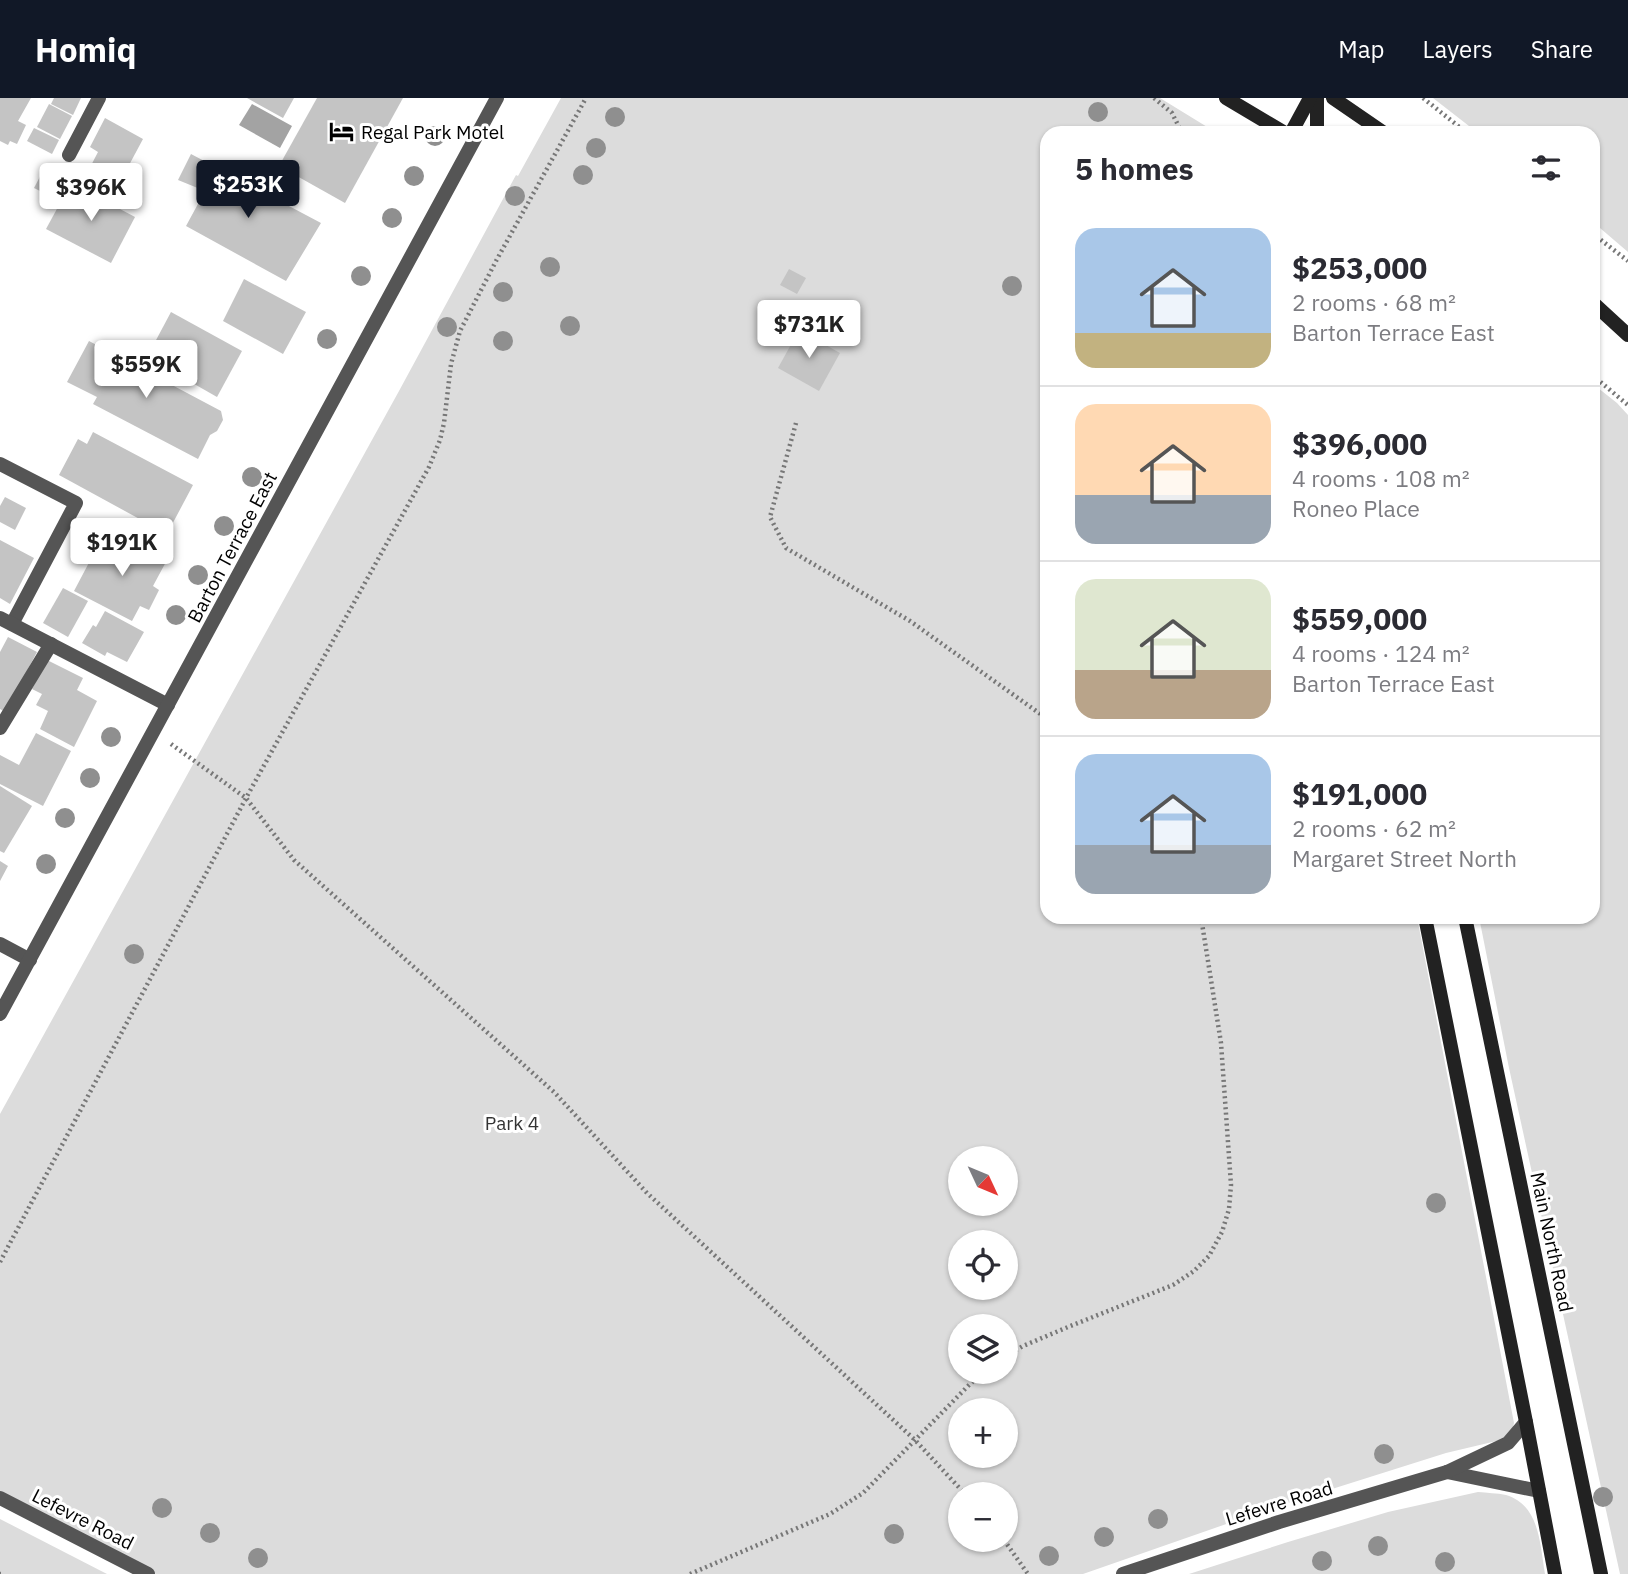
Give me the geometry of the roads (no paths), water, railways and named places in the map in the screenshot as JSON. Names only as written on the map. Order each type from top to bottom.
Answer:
[{"type":"main road","points":[[1226,98],[1273,126]]},
{"type":"main road","points":[[1294,126],[1310,98]]},
{"type":"main road","points":[[1317,98],[1317,126]]},
{"type":"main road","points":[[1333,98],[1374,126]]},
{"type":"main road","points":[[1600,314],[1628,335]]},
{"type":"main road","points":[[1426,924],[1555,1574]]},
{"type":"main road","name":"Main North Road","points":[[1466,924],[1601,1574]]},
{"type":"street","points":[[69,155],[99,98]]},
{"type":"street","name":"Barton Terrace East","points":[[0,1014],[497,98]]},
{"type":"street","points":[[0,464],[76,503],[6,621],[168,705]]},
{"type":"street","points":[[0,728],[51,644]]},
{"type":"street","points":[[0,944],[30,960]]},
{"type":"street","name":"Lefevre Road","points":[[1123,1574],[1279,1522],[1447,1472],[1508,1443],[1526,1422]]},
{"type":"street","name":"Lefevre Road","points":[[1447,1472],[1539,1491]]},
{"type":"street","name":"Lefevre Road","points":[[0,1497],[148,1574]]},
{"type":"place","name":"Regal Park Motel","points":[[341,132]]},
{"type":"park label","name":"Park 4","points":[[512,1123]]}]
